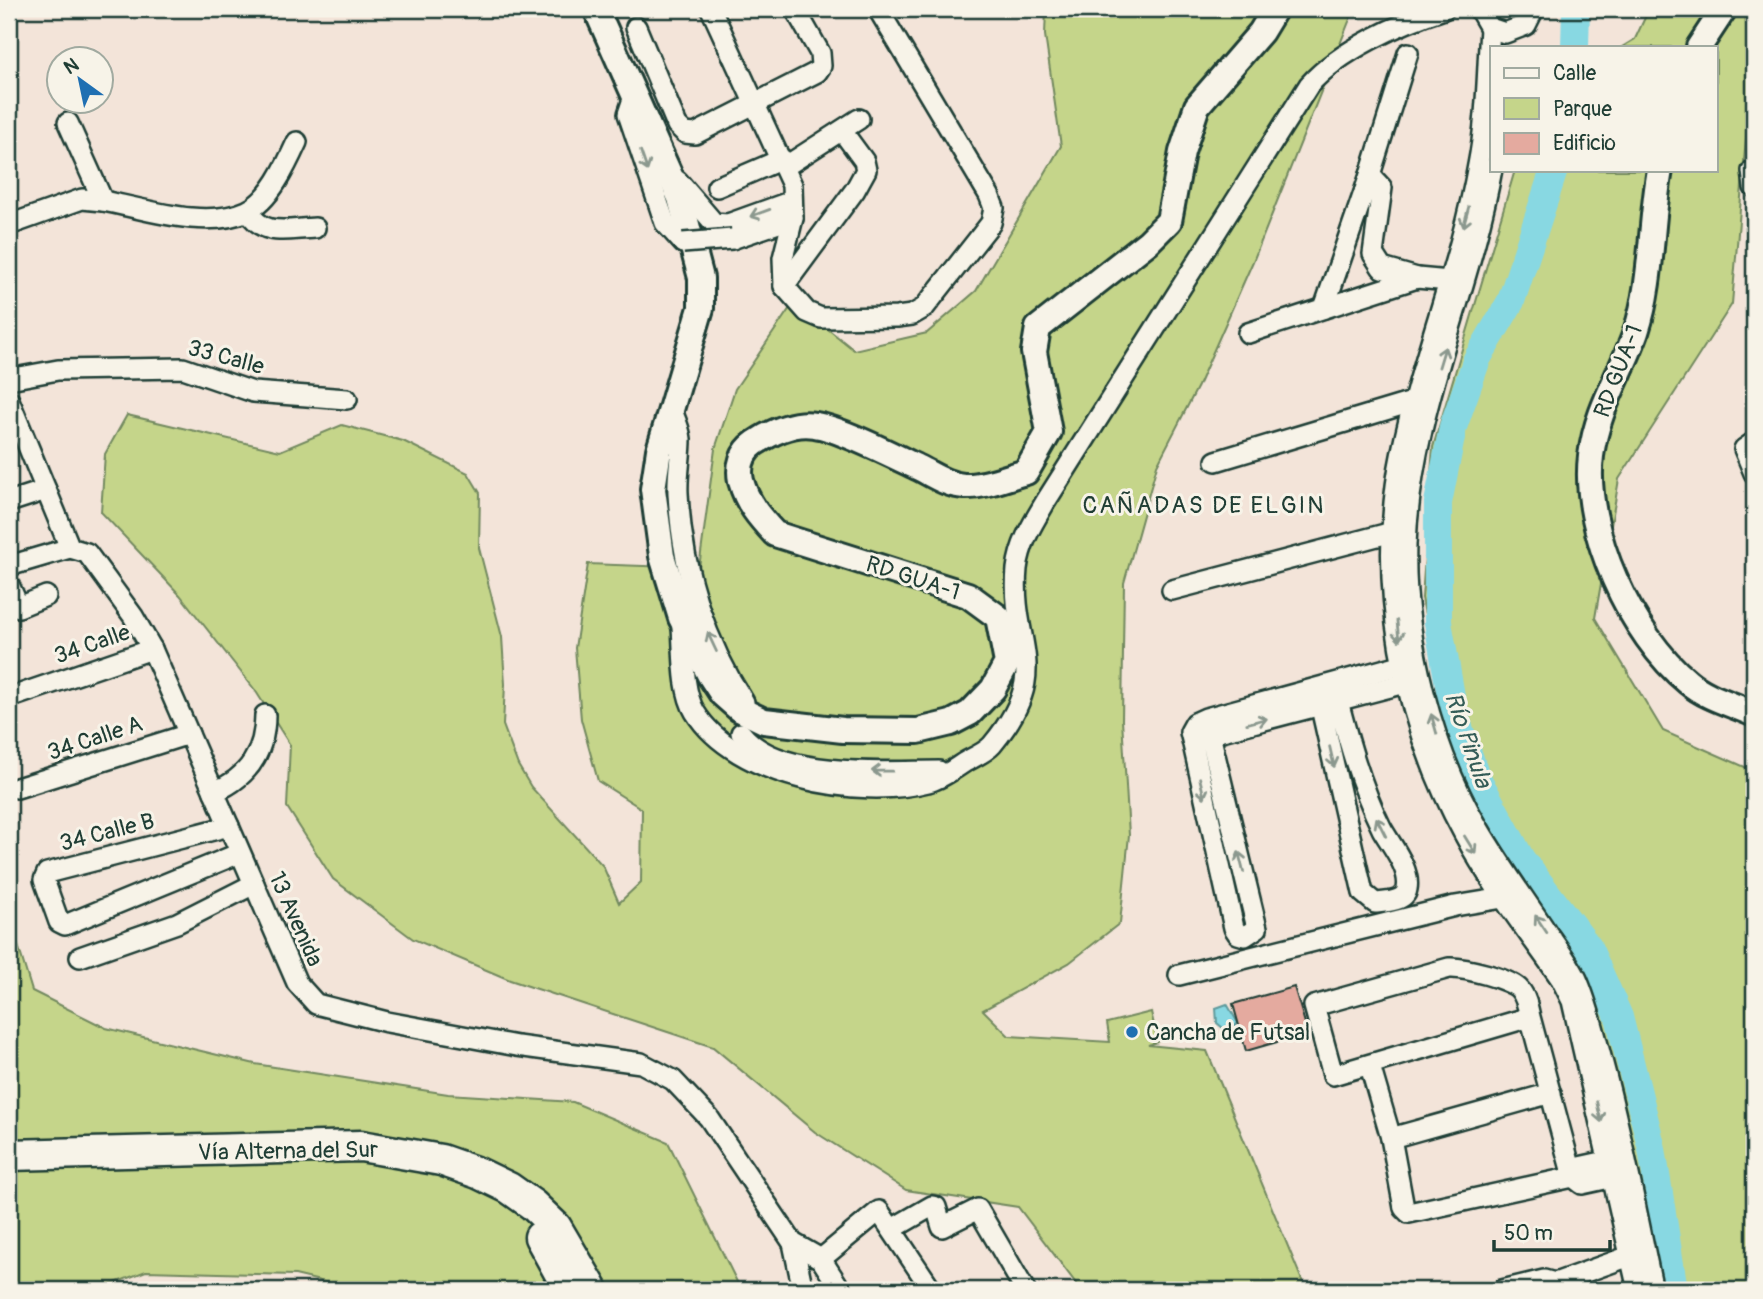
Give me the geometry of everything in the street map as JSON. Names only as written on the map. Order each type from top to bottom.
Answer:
[{"type":"highway","name":"Vía Alterna del Sur","points":[[9,1155],[361,1146],[441,1160],[498,1183],[533,1205],[556,1227],[593,1290]]},
{"type":"highway","name":"Vía Alterna del Sur","points":[[9,1174],[226,1170],[360,1163],[396,1168],[468,1188],[497,1203],[540,1237],[569,1290]]},
{"type":"main road","name":"RD GUA-1","points":[[596,9],[680,198],[701,278],[701,309],[659,450],[653,489],[662,556],[681,618],[709,674],[736,701],[739,709],[764,721],[843,730],[918,731],[951,723],[970,713],[993,689],[1007,663],[998,617],[968,595],[775,534],[755,513],[744,492],[740,475],[741,458],[751,446],[766,436],[791,426],[815,425],[884,452],[943,481],[964,486],[1026,472],[1049,432],[1034,352],[1038,328],[1148,242],[1169,221],[1182,152],[1197,106],[1261,32],[1275,9]]},
{"type":"main road","points":[[1700,46],[1724,9]]},
{"type":"main road","name":"RD GUA-1","points":[[1660,172],[1649,259],[1636,331],[1606,394],[1597,424],[1591,457],[1590,496],[1610,571],[1654,646],[1689,684],[1715,699],[1754,714]]},
{"type":"street","points":[[711,9],[754,106],[784,163],[793,210],[783,258],[784,286],[807,312],[821,318],[912,315],[934,300],[991,223],[994,208],[989,195],[878,9]]},
{"type":"street","points":[[636,27],[677,125],[685,133],[695,134],[817,72],[821,66],[820,53],[795,9]]},
{"type":"street","points":[[681,618],[687,679],[695,711],[722,741],[758,762],[797,779],[886,790],[931,782],[990,747],[1024,692],[1028,667],[1017,598],[1017,569],[1022,542],[1321,71],[1348,52],[1444,9]]},
{"type":"street","points":[[1479,9],[1490,28],[1510,40],[1527,25],[1534,9]]},
{"type":"street","points":[[1457,281],[1479,163],[1490,28]]},
{"type":"street","points":[[1324,308],[1408,54]]},
{"type":"street","points":[[634,96],[628,114],[632,127],[665,223],[683,243],[732,239],[793,210]]},
{"type":"street","points":[[717,187],[784,163],[859,119]]},
{"type":"street","points":[[68,123],[103,201]]},
{"type":"street","points":[[784,286],[855,190],[866,170],[864,161],[842,131]]},
{"type":"street","points":[[9,225],[82,199],[209,219],[248,211],[278,182],[297,142]]},
{"type":"street","points":[[665,163],[714,223],[728,224],[793,210]]},
{"type":"street","points":[[1491,172],[1398,471],[1400,529],[1394,596],[1412,672],[1423,742],[1448,804],[1465,837],[1573,971],[1584,996],[1614,1103],[1617,1166]]},
{"type":"street","points":[[1370,175],[1382,188],[1373,254],[1382,268],[1417,278],[1457,281]]},
{"type":"street","points":[[248,211],[256,224],[267,230],[315,228]]},
{"type":"street","points":[[1248,333],[1417,278]]},
{"type":"street","name":"33 Calle","points":[[9,379],[58,370],[183,368],[253,392],[347,399]]},
{"type":"street","points":[[1216,461],[1422,399]]},
{"type":"street","points":[[9,400],[69,548],[9,566]]},
{"type":"street","points":[[671,408],[681,436],[677,491],[683,547],[698,611],[730,681],[736,701],[715,716],[712,730]]},
{"type":"street","points":[[1754,442],[1744,449],[1754,473]]},
{"type":"street","points":[[9,502],[46,490]]},
{"type":"street","points":[[1172,590],[1400,529]]},
{"type":"street","name":"13 Avenida","points":[[69,548],[87,553],[133,616],[152,649],[297,984],[316,1004],[387,1022],[517,1046],[641,1063],[673,1080],[709,1118],[793,1243],[821,1259],[841,1290]]},
{"type":"street","points":[[9,585],[19,607],[46,596]]},
{"type":"street","name":"34 Calle","points":[[9,698],[152,649]]},
{"type":"street","points":[[1202,730],[1412,672]]},
{"type":"street","points":[[1327,695],[1373,810],[1406,876],[1407,889],[1395,900],[1375,903],[1363,892],[1327,695]]},
{"type":"street","points":[[214,792],[227,786],[249,768],[265,738],[265,715]]},
{"type":"street","points":[[1202,730],[1257,928],[1245,936],[1238,934],[1234,928],[1202,730]]},
{"type":"street","points":[[741,733],[751,747],[781,759],[828,769],[950,771]]},
{"type":"street","name":"34 Calle A","points":[[17,789],[189,734]]},
{"type":"street","name":"34 Calle B","points":[[229,827],[47,873],[44,880],[59,922],[65,925],[119,905],[240,853]]},
{"type":"street","points":[[80,957],[177,923],[254,884]]},
{"type":"street","points":[[1179,975],[1466,904],[1513,896]]},
{"type":"street","points":[[1513,896],[1525,927],[1561,979],[1572,1001],[1638,1253],[1653,1290]]},
{"type":"street","points":[[1466,904],[1525,927]]},
{"type":"street","points":[[1530,1017],[1370,1066],[1331,1073],[1315,1004],[1457,968],[1514,984],[1524,997],[1530,1017],[1573,1177],[1582,1184],[1617,1166]]},
{"type":"street","points":[[1370,1066],[1391,1138],[1404,1208],[1409,1213],[1573,1177]]},
{"type":"street","points":[[1391,1138],[1550,1093]]},
{"type":"street","points":[[891,1229],[932,1206],[936,1207],[942,1227],[978,1209],[1026,1290]]},
{"type":"street","points":[[821,1259],[879,1211],[932,1290]]},
{"type":"street","points":[[793,1243],[803,1290]]},
{"type":"street","points":[[1502,1290],[1544,1280],[1554,1288],[1638,1253]]},
{"type":"street","points":[[1638,1253],[1638,1290]]},
{"type":"green space","points":[[1046,9],[1354,9],[1254,259],[1198,386],[1157,465],[1124,583],[1122,720],[1129,835],[1120,923],[1069,963],[983,1010],[1009,1036],[1110,1042],[1107,1023],[1151,1012],[1158,1042],[1148,1045],[1207,1051],[1306,1290],[1081,1290],[1018,1207],[906,1190],[815,1132],[713,1047],[510,980],[413,939],[333,879],[287,807],[290,745],[255,690],[180,595],[101,512],[105,454],[127,415],[280,451],[342,425],[403,441],[468,473],[480,493],[479,548],[502,637],[505,684],[503,725],[518,765],[531,787],[603,866],[619,903],[641,882],[642,809],[598,781],[581,719],[575,648],[588,564],[699,568],[715,449],[735,389],[794,302],[854,350],[927,333],[976,291],[1061,146],[1045,35]]},
{"type":"green space","points":[[1649,9],[1754,9],[1754,109],[1747,126],[1732,304],[1619,479],[1595,618],[1663,731],[1754,771],[1754,1290],[1654,1290],[1636,1186],[1507,858],[1446,734],[1422,598],[1433,447],[1514,172],[1718,172],[1718,46],[1624,46],[1635,39]]},
{"type":"green space","points":[[9,916],[32,991],[106,1028],[255,1064],[448,1094],[573,1102],[668,1142],[741,1290],[358,1290],[295,1275],[146,1271],[97,1290],[9,1290]]},
{"type":"water","points":[[1227,1004],[1238,1023],[1229,1033],[1217,1023],[1216,1008]]},
{"type":"building","points":[[1294,987],[1308,1033],[1246,1051],[1233,1004]]},
{"type":"waterway","name":"Río Pinula","points":[[1575,46],[1576,9]]},
{"type":"waterway","name":"Río Pinula","points":[[1553,172],[1511,301],[1477,359],[1453,427],[1438,503],[1438,622],[1454,713],[1476,776],[1521,859],[1588,947],[1619,1017],[1652,1149],[1674,1290]]},
{"type":"place","name":"Cancha de Futsal","points":[[1132,1032]]},
{"type":"district","name":"CAÑADAS DE ELGIN","points":[[1204,505]]}]
